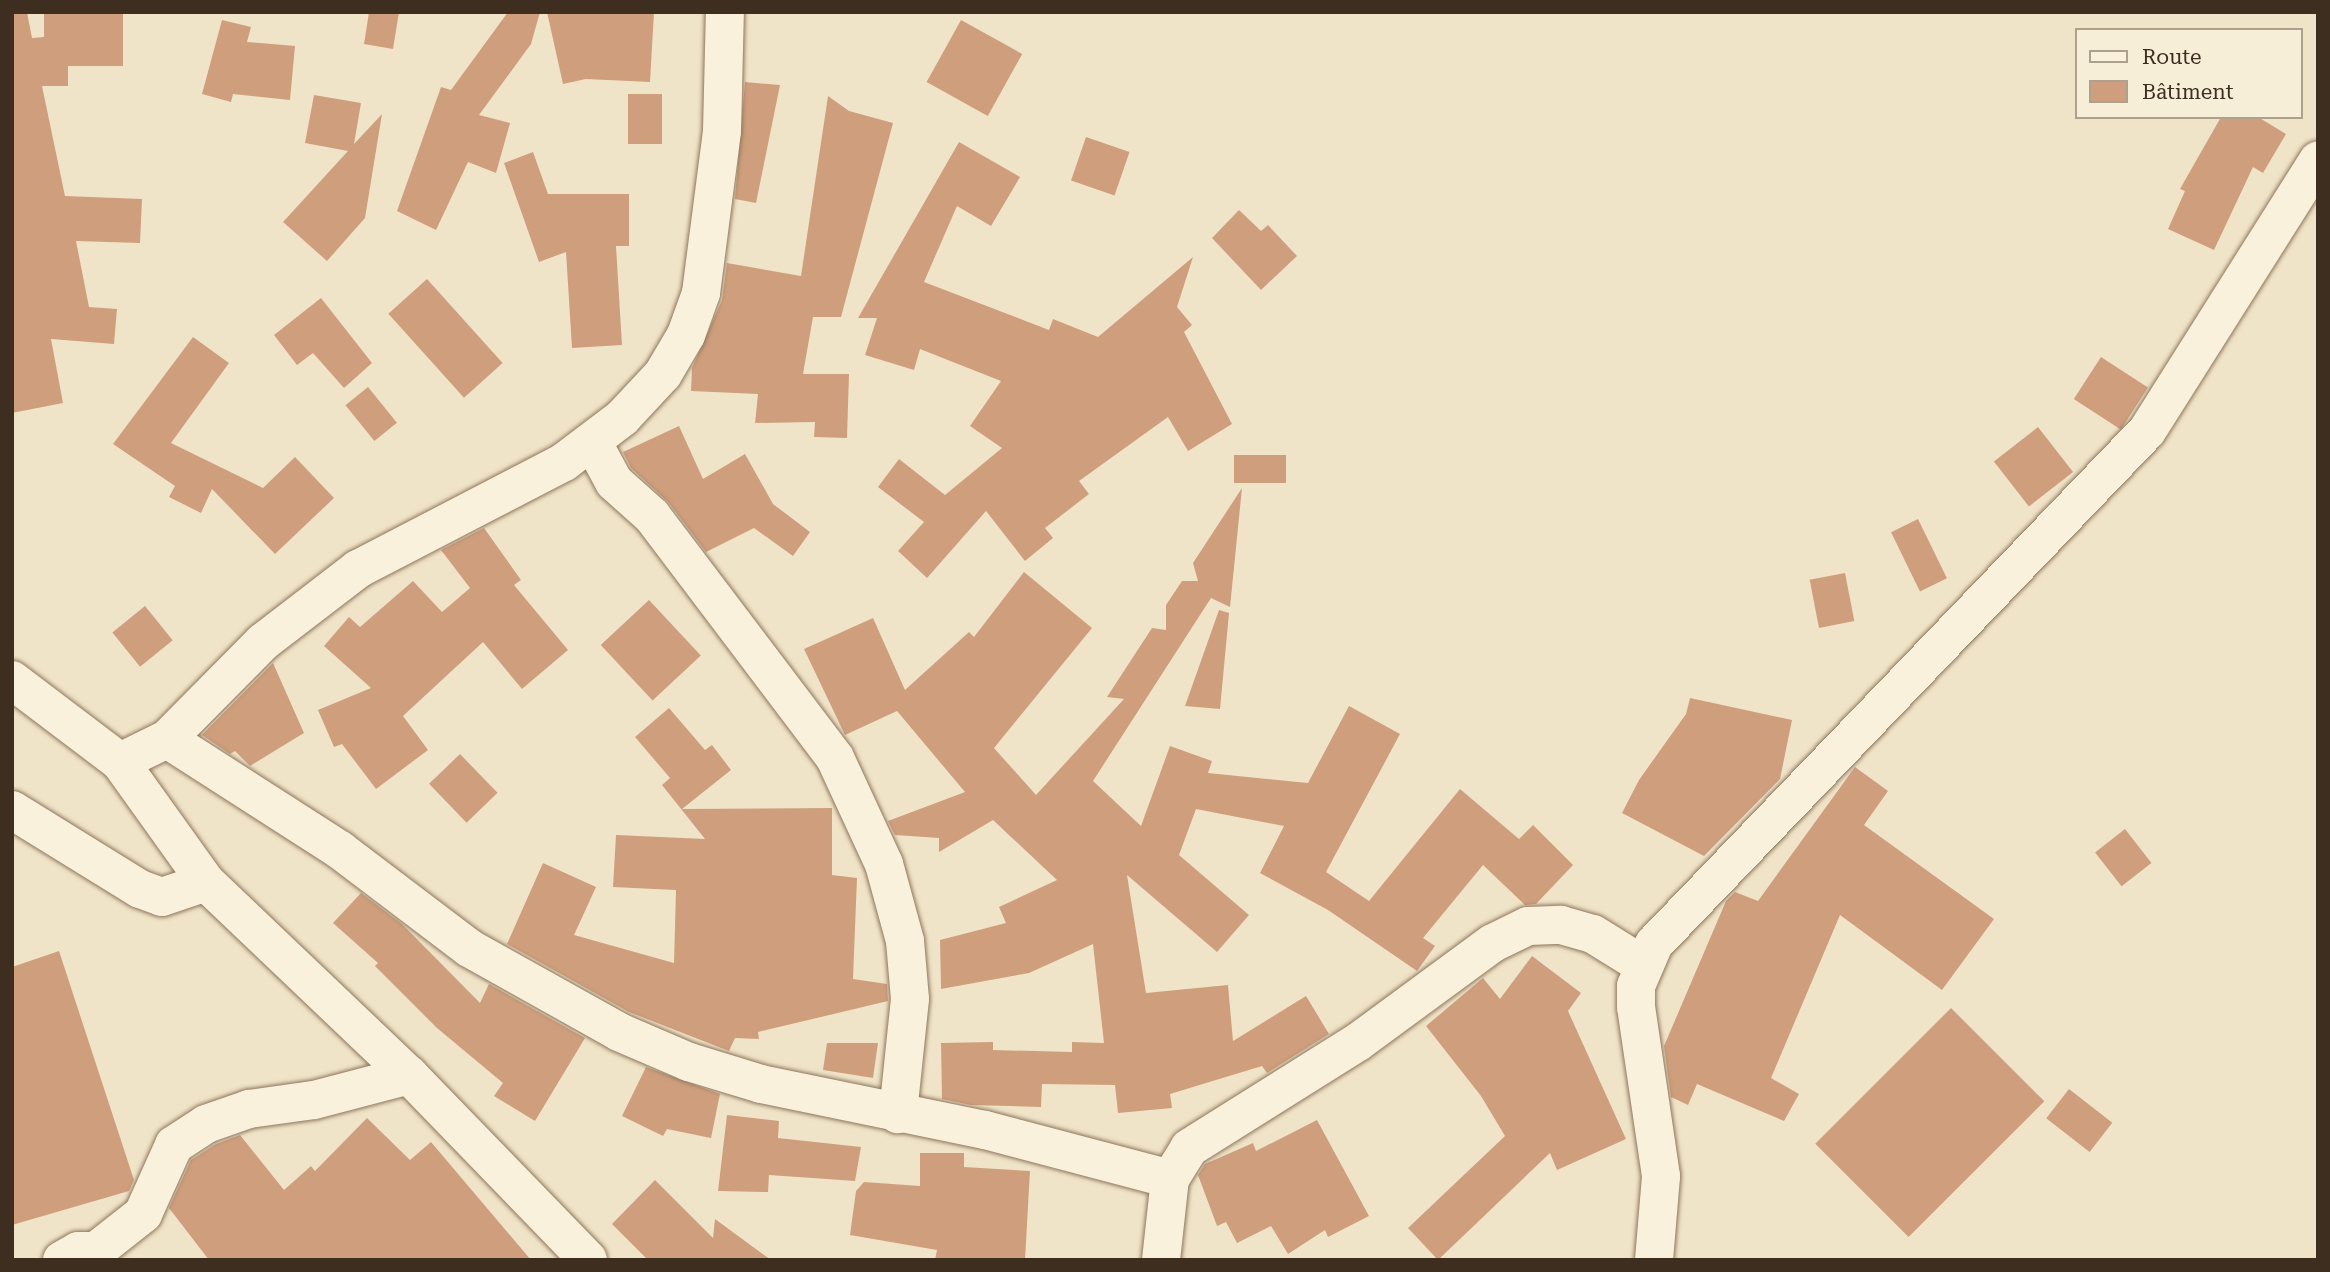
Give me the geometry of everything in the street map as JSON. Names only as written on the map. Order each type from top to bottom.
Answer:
[{"type":"street","points":[[120,762],[167,739],[262,642],[358,569],[593,443],[663,374],[686,335],[701,293],[722,131],[726,12]]},
{"type":"street","points":[[1654,1260],[1661,1176],[1636,1007],[1643,965],[1654,944],[1850,736],[2095,490],[2147,431],[2318,160]]},
{"type":"street","points":[[593,443],[614,482],[652,516],[725,617],[772,670],[835,758],[884,864],[905,941],[910,999],[898,1114]]},
{"type":"street","points":[[12,680],[120,762],[206,882],[409,1075],[588,1260]]},
{"type":"street","points":[[167,739],[340,850],[469,948],[619,1032],[689,1062],[761,1084],[985,1130],[1170,1179]]},
{"type":"street","points":[[12,810],[140,889],[162,897],[206,882]]},
{"type":"street","points":[[1161,1260],[1170,1179],[1189,1147],[1358,1042],[1493,943],[1528,926],[1561,925],[1593,934],[1643,965]]},
{"type":"street","points":[[62,1260],[78,1251],[96,1251],[142,1214],[174,1145],[206,1124],[249,1109],[314,1100],[409,1075]]},
{"type":"building","points":[[12,12],[27,12],[32,38],[44,37],[44,12],[123,12],[123,66],[68,66],[68,86],[42,86],[65,196],[142,199],[140,243],[76,241],[89,307],[117,309],[114,344],[51,339],[63,403],[12,413]]},
{"type":"building","points":[[369,12],[399,12],[393,49],[364,44]]},
{"type":"building","points":[[508,12],[540,12],[531,44],[479,115],[510,123],[496,173],[468,162],[436,230],[397,211],[441,87],[451,90]]},
{"type":"building","points":[[547,12],[654,12],[650,82],[586,79],[563,84]]},
{"type":"building","points":[[222,20],[251,27],[247,42],[295,46],[290,100],[233,94],[231,102],[202,94]]},
{"type":"building","points":[[961,20],[1022,54],[988,116],[927,82]]},
{"type":"building","points":[[745,82],[780,85],[756,203],[735,199]]},
{"type":"building","points":[[628,94],[662,94],[662,144],[628,144]]},
{"type":"building","points":[[314,95],[361,103],[354,144],[382,114],[365,218],[327,261],[283,222],[348,151],[305,143]]},
{"type":"building","points":[[828,96],[849,111],[893,123],[841,317],[813,317],[803,374],[849,374],[847,438],[814,437],[815,422],[755,423],[758,394],[691,391],[692,368],[722,300],[727,263],[801,276]]},
{"type":"building","points":[[2220,119],[2261,119],[2286,134],[2263,173],[2253,167],[2214,250],[2168,229],[2185,191],[2180,189]]},
{"type":"building","points":[[1086,137],[1129,152],[1115,195],[1071,180]]},
{"type":"building","points":[[959,142],[1020,177],[991,226],[957,206],[924,282],[1049,330],[1053,319],[1098,337],[1193,257],[1177,307],[1192,325],[1184,332],[1232,424],[1188,451],[1168,417],[1079,481],[1089,494],[1045,528],[1053,538],[1025,561],[986,511],[927,578],[898,551],[924,522],[878,487],[899,459],[945,495],[1002,448],[970,426],[1001,381],[920,349],[914,370],[865,355],[877,318],[858,318]]},
{"type":"building","points":[[533,152],[548,194],[629,194],[629,246],[616,246],[622,345],[572,348],[566,252],[539,262],[504,163]]},
{"type":"building","points":[[1239,210],[1261,231],[1268,225],[1297,256],[1261,290],[1212,238]]},
{"type":"building","points":[[427,279],[503,363],[464,398],[388,314]]},
{"type":"building","points":[[321,298],[372,363],[344,388],[313,353],[297,365],[274,335]]},
{"type":"building","points":[[193,337],[229,363],[171,443],[263,488],[295,457],[334,498],[275,554],[212,489],[201,513],[169,497],[175,486],[113,444]]},
{"type":"building","points":[[2101,357],[2148,387],[2121,429],[2074,399]]},
{"type":"building","points":[[368,387],[397,423],[374,441],[345,405]]},
{"type":"building","points":[[679,426],[703,479],[745,454],[773,504],[810,532],[793,556],[754,528],[706,552],[669,503],[631,468],[623,452]]},
{"type":"building","points":[[2038,427],[2073,472],[2029,506],[1994,461]]},
{"type":"building","points":[[1234,455],[1286,455],[1286,483],[1234,483]]},
{"type":"building","points":[[1242,488],[1230,607],[1211,598],[1093,781],[1141,826],[1170,746],[1212,761],[1208,773],[1308,783],[1349,706],[1400,734],[1326,872],[1369,901],[1460,789],[1519,839],[1533,825],[1573,865],[1536,904],[1525,905],[1483,865],[1423,938],[1435,946],[1417,971],[1328,910],[1260,873],[1284,826],[1196,809],[1179,855],[1249,915],[1217,952],[1127,875],[1146,993],[1228,985],[1233,1041],[1306,996],[1329,1034],[1267,1073],[1262,1066],[1170,1094],[1172,1108],[1118,1113],[1115,1085],[1042,1084],[1041,1107],[971,1105],[942,1099],[941,1043],[993,1042],[993,1050],[1072,1052],[1072,1042],[1104,1043],[1093,944],[1029,973],[941,989],[940,940],[1006,923],[999,907],[1057,880],[993,820],[939,852],[939,838],[895,835],[888,821],[965,792],[897,711],[845,735],[804,649],[873,618],[905,690],[969,632],[974,637],[1024,572],[1092,628],[994,748],[1036,795],[1124,699],[1107,697],[1152,628],[1166,630],[1166,605],[1182,581],[1198,581],[1193,563]]},
{"type":"building","points":[[1918,519],[1947,578],[1920,591],[1891,532]]},
{"type":"building","points":[[484,528],[521,580],[514,585],[568,650],[522,689],[483,642],[403,716],[428,750],[376,789],[342,744],[334,747],[318,710],[371,688],[324,646],[349,617],[360,627],[413,581],[442,612],[470,588],[441,550]]},
{"type":"building","points":[[1845,573],[1854,621],[1819,628],[1810,580]]},
{"type":"building","points":[[649,600],[701,656],[653,701],[601,645]]},
{"type":"building","points":[[145,606],[173,640],[140,667],[112,632]]},
{"type":"building","points":[[1219,610],[1229,613],[1220,709],[1185,706]]},
{"type":"building","points":[[273,663],[304,733],[250,766],[235,751],[230,754],[202,735]]},
{"type":"building","points":[[1690,698],[1792,720],[1780,779],[1704,856],[1622,813],[1639,780],[1686,714]]},
{"type":"building","points":[[669,708],[705,750],[712,745],[731,770],[682,809],[832,808],[832,875],[857,878],[853,979],[887,984],[888,1001],[758,1032],[759,1039],[735,1038],[729,1051],[629,1012],[507,944],[543,863],[596,887],[574,935],[674,963],[676,890],[613,887],[616,835],[705,839],[662,785],[670,778],[635,737]]},
{"type":"building","points":[[460,754],[498,793],[467,823],[429,784]]},
{"type":"building","points":[[1855,767],[1888,791],[1864,825],[1994,919],[1942,990],[1840,915],[1771,1078],[1799,1094],[1784,1121],[1697,1084],[1688,1105],[1671,1097],[1664,1046],[1726,901],[1735,892],[1758,901]]},
{"type":"building","points":[[2125,829],[2151,863],[2122,886],[2095,852]]},
{"type":"building","points":[[361,893],[402,924],[480,1003],[489,984],[585,1038],[535,1121],[494,1096],[503,1083],[437,1028],[375,966],[378,963],[333,923]]},
{"type":"building","points":[[59,951],[134,1180],[129,1191],[12,1225],[12,967]]},
{"type":"building","points":[[1532,956],[1581,993],[1568,1011],[1626,1139],[1557,1170],[1550,1153],[1438,1260],[1408,1228],[1505,1136],[1481,1096],[1426,1026],[1483,978],[1500,999]]},
{"type":"building","points":[[1951,1008],[2044,1101],[1909,1237],[1815,1144]]},
{"type":"building","points":[[827,1043],[878,1043],[873,1078],[823,1070]]},
{"type":"building","points":[[646,1067],[720,1094],[711,1138],[667,1129],[663,1136],[622,1116]]},
{"type":"building","points":[[2069,1089],[2112,1123],[2090,1152],[2046,1118]]},
{"type":"building","points":[[727,1115],[779,1121],[778,1138],[861,1147],[855,1181],[769,1175],[768,1192],[718,1191]]},
{"type":"building","points":[[367,1118],[410,1160],[431,1142],[531,1260],[209,1260],[169,1208],[191,1160],[216,1144],[240,1135],[284,1190],[311,1166],[315,1171]]},
{"type":"building","points":[[1317,1120],[1369,1216],[1328,1237],[1325,1230],[1288,1254],[1271,1226],[1237,1243],[1226,1222],[1217,1226],[1198,1175],[1205,1164],[1253,1143],[1256,1151]]},
{"type":"building","points":[[920,1153],[964,1153],[964,1167],[1030,1171],[1025,1260],[935,1260],[937,1250],[850,1235],[856,1191],[864,1182],[920,1186]]},
{"type":"building","points":[[655,1180],[713,1238],[715,1219],[771,1260],[648,1260],[612,1224]]}]
